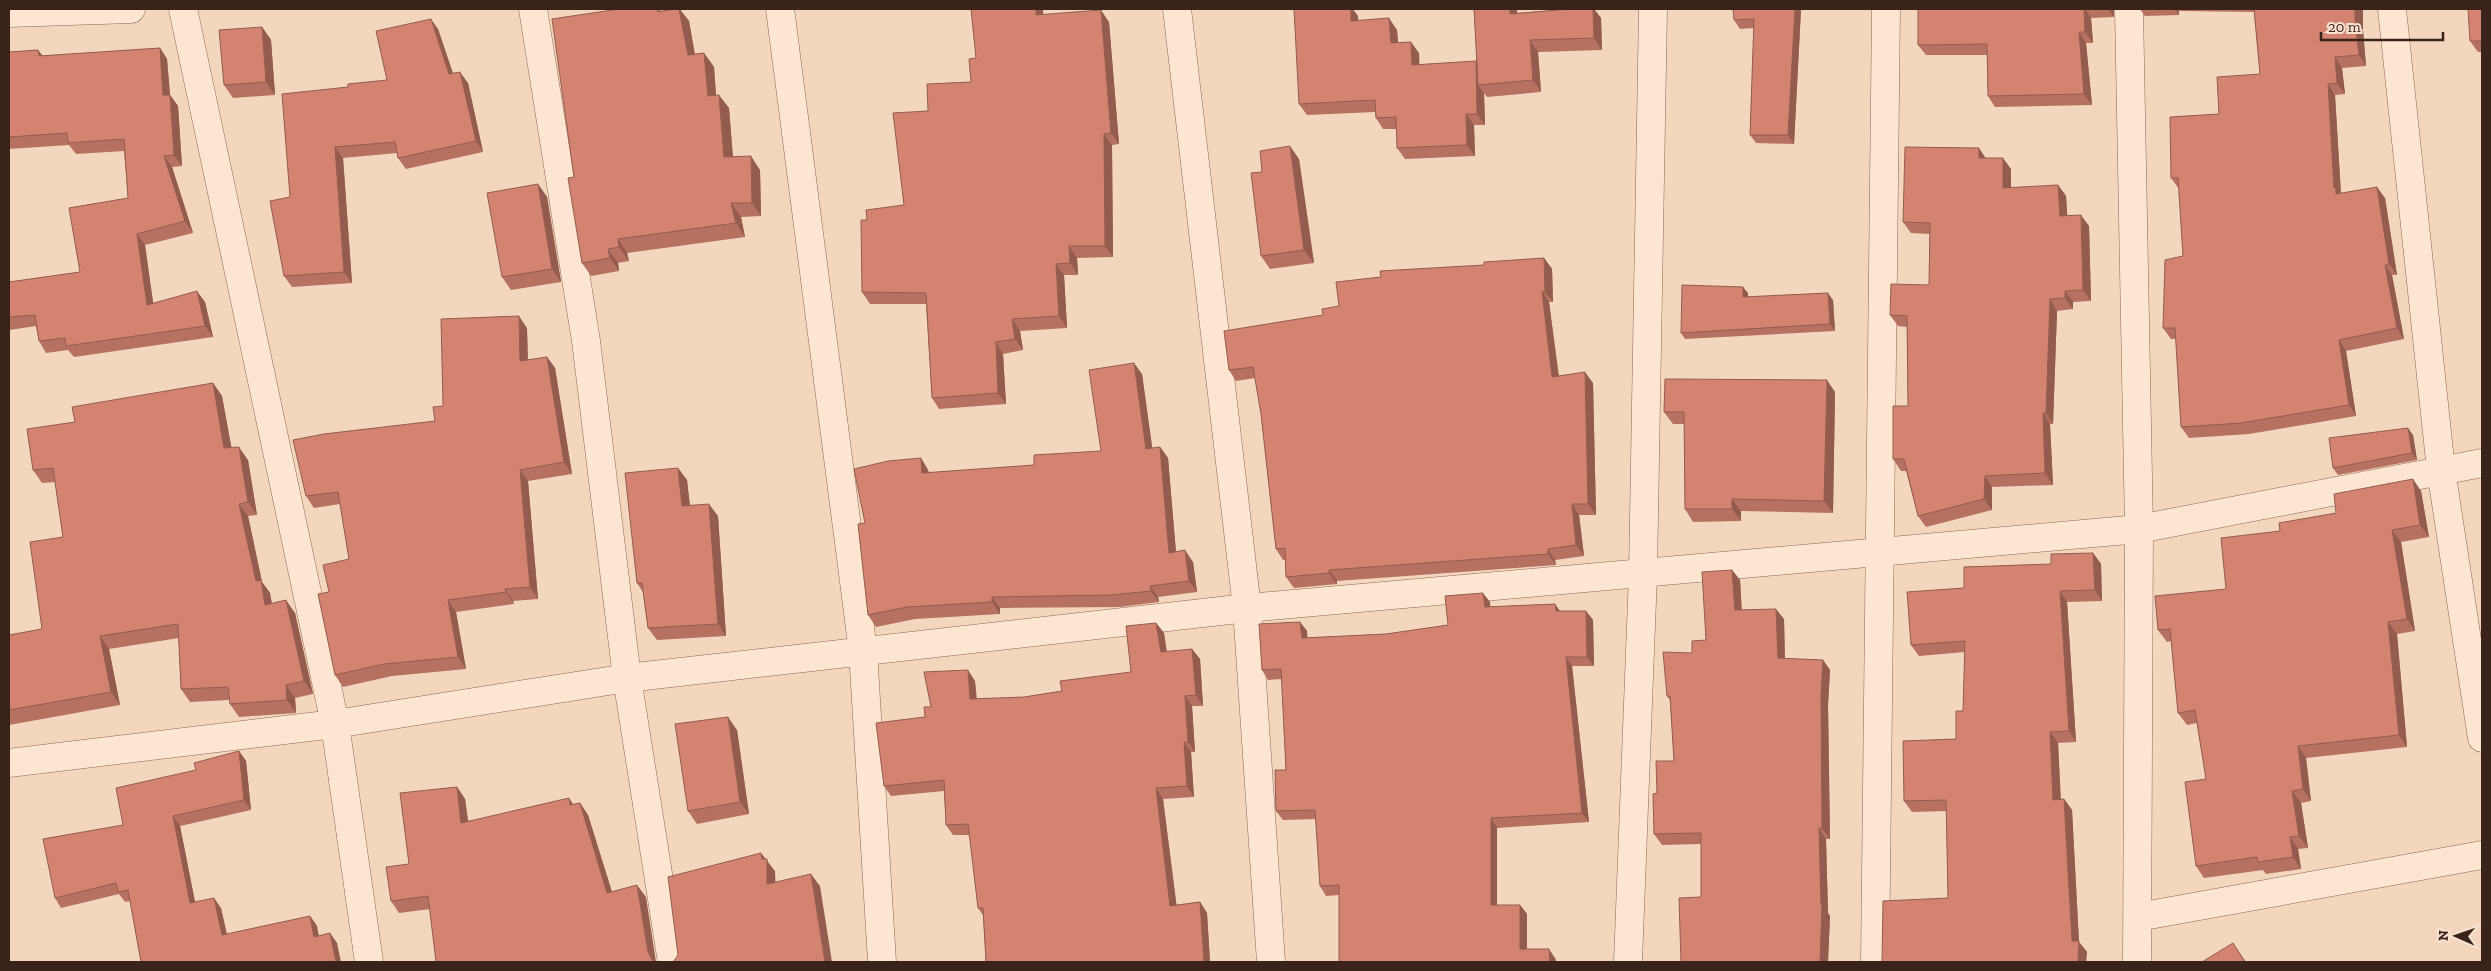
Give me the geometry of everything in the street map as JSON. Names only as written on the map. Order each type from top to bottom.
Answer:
[{"type":"street","points":[[9,13],[131,9]]},
{"type":"street","points":[[183,9],[335,724],[369,962]]},
{"type":"street","points":[[533,9],[586,341],[627,678],[672,962]]},
{"type":"street","points":[[780,9],[863,651],[882,962]]},
{"type":"street","points":[[1177,9],[1247,608],[1271,962]]},
{"type":"street","points":[[1628,962],[1643,574],[1653,9]]},
{"type":"street","points":[[1875,962],[1878,551],[1886,9]]},
{"type":"street","points":[[2129,9],[2140,529],[2138,917],[2136,962]]},
{"type":"street","points":[[2392,9],[2441,470],[2482,738]]},
{"type":"street","points":[[9,763],[335,724],[627,678],[1247,608],[2140,529],[2482,463]]},
{"type":"street","points":[[2138,917],[2482,856]]},
{"type":"building","points":[[619,9],[657,9],[658,12],[679,9],[688,55],[704,53],[708,96],[719,95],[724,157],[751,156],[752,203],[731,203],[736,223],[618,239],[619,247],[608,249],[610,258],[582,263],[568,178],[574,177],[552,19]]},
{"type":"building","points":[[971,9],[1036,9],[1036,15],[1101,10],[1111,133],[1104,134],[1105,246],[1069,246],[1070,263],[1056,264],[1059,316],[1012,319],[1015,339],[996,342],[998,393],[932,398],[926,293],[862,292],[861,220],[867,220],[866,210],[904,205],[893,113],[928,111],[927,84],[971,82],[969,59],[976,58]]},
{"type":"building","points":[[1294,9],[1351,9],[1351,21],[1389,18],[1391,43],[1411,42],[1412,65],[1476,61],[1477,114],[1466,114],[1467,145],[1397,148],[1396,117],[1376,118],[1375,100],[1299,104]]},
{"type":"building","points":[[1474,9],[1510,9],[1510,14],[1593,9],[1594,38],[1530,40],[1533,80],[1478,85]]},
{"type":"building","points":[[1733,9],[1795,9],[1788,135],[1750,135],[1754,19],[1734,20]]},
{"type":"building","points":[[1918,9],[2084,9],[2085,32],[2079,32],[2084,94],[1988,96],[1987,44],[1918,45]]},
{"type":"building","points":[[2254,9],[2355,9],[2359,55],[2335,57],[2337,83],[2328,84],[2334,188],[2336,188],[2336,194],[2377,187],[2389,264],[2385,265],[2397,328],[2339,340],[2349,405],[2241,423],[2181,427],[2175,328],[2163,328],[2165,260],[2183,256],[2178,178],[2171,178],[2170,117],[2219,114],[2217,77],[2260,74]]},
{"type":"building","points":[[2468,9],[2482,9],[2482,57],[2481,41],[2470,41]]},
{"type":"building","points":[[431,19],[449,74],[460,72],[476,141],[398,158],[395,142],[335,147],[344,272],[284,276],[270,201],[290,197],[282,94],[348,87],[348,84],[387,80],[376,31]]},
{"type":"building","points":[[262,27],[266,82],[224,85],[219,30]]},
{"type":"building","points":[[160,48],[163,95],[170,95],[174,155],[164,156],[185,221],[137,234],[147,305],[197,291],[205,326],[66,346],[65,338],[39,341],[35,315],[9,317],[9,282],[80,272],[69,208],[128,198],[124,139],[68,143],[67,133],[9,137],[9,52],[38,50],[39,56]]},
{"type":"building","points":[[1290,146],[1304,250],[1261,256],[1251,173],[1262,172],[1260,151]]},
{"type":"building","points":[[1905,147],[1979,148],[1979,158],[2003,158],[2003,188],[2058,185],[2060,216],[2081,215],[2083,290],[2065,291],[2065,298],[2050,299],[2046,413],[2043,413],[2045,473],[1985,476],[1984,499],[1918,516],[1904,459],[1893,459],[1893,406],[1908,406],[1907,316],[1890,315],[1891,284],[1929,285],[1930,223],[1903,222]]},
{"type":"building","points":[[538,184],[552,269],[502,277],[487,193]]},
{"type":"building","points":[[1544,258],[1545,292],[1542,291],[1552,377],[1585,372],[1588,504],[1572,504],[1576,545],[1548,549],[1548,554],[1329,570],[1329,573],[1286,577],[1285,548],[1276,549],[1261,414],[1253,367],[1229,370],[1224,331],[1323,315],[1322,309],[1339,306],[1336,282],[1381,277],[1380,271],[1484,265],[1484,262]]},
{"type":"building","points":[[1682,285],[1743,287],[1743,297],[1828,293],[1830,324],[1681,333]]},
{"type":"building","points":[[519,316],[520,361],[547,357],[564,462],[520,470],[530,587],[505,589],[506,592],[448,600],[458,657],[384,664],[335,675],[318,594],[329,592],[323,565],[349,559],[338,492],[306,496],[293,440],[324,434],[435,421],[433,407],[443,406],[441,319]]},
{"type":"building","points":[[1134,363],[1146,449],[1160,447],[1169,553],[1185,550],[1189,581],[1150,586],[1151,591],[1112,595],[992,597],[992,602],[907,607],[868,615],[858,524],[865,523],[854,469],[888,461],[921,458],[922,473],[1034,465],[1034,455],[1101,451],[1089,370]]},
{"type":"building","points":[[1665,379],[1827,380],[1824,501],[1732,499],[1732,509],[1685,509],[1684,412],[1664,412]]},
{"type":"building","points":[[213,383],[224,448],[239,447],[248,502],[239,504],[256,581],[261,580],[265,605],[286,600],[304,681],[286,685],[287,700],[230,704],[228,687],[181,689],[178,624],[100,636],[111,692],[9,710],[9,635],[42,629],[30,542],[63,537],[53,468],[33,470],[27,429],[75,422],[72,407]]},
{"type":"building","points":[[2408,428],[2412,453],[2333,468],[2329,438]]},
{"type":"building","points":[[678,468],[682,506],[709,504],[718,624],[648,628],[642,583],[637,583],[625,473]]},
{"type":"building","points":[[2413,479],[2420,525],[2392,530],[2407,619],[2388,622],[2399,735],[2298,746],[2303,789],[2292,791],[2299,836],[2290,837],[2293,857],[2258,862],[2257,857],[2196,866],[2185,782],[2206,779],[2195,710],[2178,713],[2170,629],[2158,630],[2155,596],[2226,589],[2221,538],[2280,531],[2279,523],[2336,513],[2334,494]]},
{"type":"building","points":[[2093,553],[2095,590],[2060,591],[2069,731],[2050,732],[2053,800],[2064,799],[2072,941],[2079,941],[2078,962],[1882,962],[1883,901],[1948,898],[1946,800],[1904,801],[1903,741],[1956,739],[1956,711],[1963,711],[1965,641],[1911,645],[1907,592],[1964,588],[1964,567],[2051,564],[2051,554]]},
{"type":"building","points":[[1732,570],[1735,610],[1776,609],[1778,658],[1823,660],[1821,695],[1822,828],[1819,828],[1822,905],[1820,962],[1681,962],[1679,898],[1701,897],[1701,833],[1654,834],[1653,794],[1657,793],[1656,761],[1674,761],[1670,696],[1667,696],[1663,652],[1692,653],[1692,641],[1706,640],[1702,572]]},
{"type":"building","points":[[1483,593],[1485,607],[1555,604],[1556,611],[1586,611],[1587,657],[1566,657],[1582,813],[1491,818],[1491,905],[1520,905],[1520,949],[1549,949],[1550,962],[1339,962],[1339,885],[1320,886],[1315,810],[1276,811],[1275,770],[1286,770],[1281,669],[1262,670],[1259,624],[1300,622],[1302,638],[1386,634],[1448,625],[1445,596]]},
{"type":"building","points":[[1156,623],[1161,652],[1192,649],[1196,695],[1185,696],[1188,742],[1184,742],[1187,786],[1156,788],[1170,906],[1200,902],[1204,962],[986,962],[983,908],[978,908],[968,824],[946,825],[944,780],[884,786],[876,723],[925,717],[924,707],[931,707],[924,672],[968,670],[970,699],[1024,697],[1062,691],[1060,681],[1131,672],[1126,626]]},
{"type":"building","points":[[728,717],[740,802],[688,811],[675,724]]},
{"type":"building","points":[[239,751],[244,800],[173,816],[190,903],[214,898],[222,935],[310,916],[314,937],[330,933],[336,962],[141,962],[128,890],[118,892],[116,883],[55,898],[43,839],[123,825],[116,788],[196,770],[194,763]]},
{"type":"building","points":[[457,787],[461,823],[569,798],[570,805],[580,803],[607,893],[637,885],[648,952],[655,962],[436,962],[428,896],[391,901],[386,867],[409,864],[400,793]]},
{"type":"building","points":[[761,853],[762,859],[767,859],[767,884],[811,874],[825,962],[673,962],[678,955],[668,877]]},
{"type":"building","points":[[2233,943],[2245,962],[2202,962]]}]
